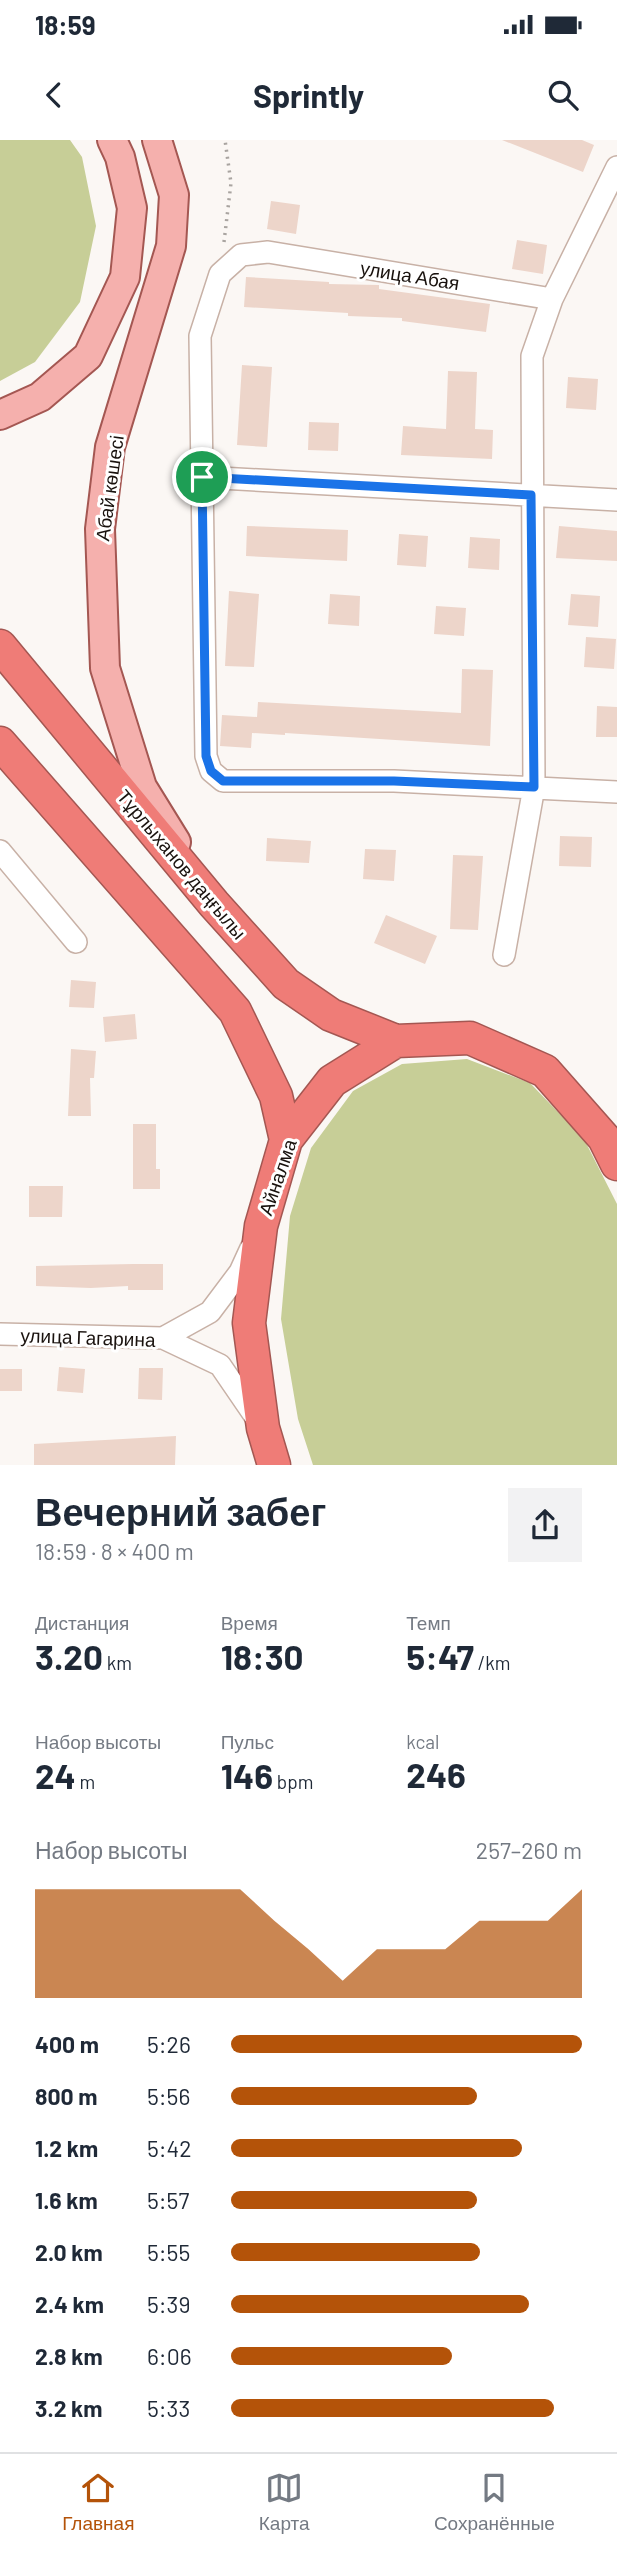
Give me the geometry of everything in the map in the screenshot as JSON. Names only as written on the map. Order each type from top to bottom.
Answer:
[{"type":"highway","name":"Тұрлыханов даңғылы","points":[[0,646],[214,904],[286,984],[331,1014],[396,1041]]},
{"type":"highway","points":[[0,743],[235,1011],[276,1096],[286,1140]]},
{"type":"highway","name":"Айналма","points":[[274,1465],[262,1428],[249,1323],[261,1226],[286,1140],[332,1081],[396,1041],[470,1038],[545,1071],[604,1138],[617,1164]]},
{"type":"main road","points":[[0,415],[40,397],[88,356],[125,277],[132,208],[120,157],[112,140]]},
{"type":"main road","name":"Абай көшесі","points":[[157,140],[174,195],[171,246],[110,447],[100,529],[104,668],[142,787],[214,904]]},
{"type":"street","points":[[504,956],[534,787],[531,356],[552,299],[617,167]]},
{"type":"street","name":"улица Абая","points":[[220,275],[241,255],[268,252],[552,299]]},
{"type":"street","points":[[220,275],[200,336],[206,756],[211,771],[223,781],[394,781],[617,792]]},
{"type":"street","points":[[202,477],[617,500]]},
{"type":"street","points":[[0,851],[76,942]]},
{"type":"street","points":[[163,1338],[210,1312],[240,1272],[261,1226]]},
{"type":"street","name":"улица Гагарина","points":[[0,1334],[163,1338],[220,1365],[262,1428]]},
{"type":"path","points":[[220,275],[231,183],[225,140]]},
{"type":"green space","points":[[0,140],[70,140],[82,157],[96,226],[80,302],[35,362],[0,381]]},
{"type":"green space","points":[[467,1059],[530,1083],[584,1139],[617,1204],[617,1465],[313,1465],[298,1419],[281,1319],[290,1216],[311,1148],[353,1091],[402,1064]]},
{"type":"building","points":[[502,140],[582,140],[594,145],[583,172]]},
{"type":"building","points":[[271,201],[300,205],[296,234],[267,229]]},
{"type":"building","points":[[517,240],[547,245],[543,274],[512,269]]},
{"type":"building","points":[[246,277],[379,285],[379,289],[490,304],[486,332],[402,321],[402,318],[244,307]]},
{"type":"building","points":[[242,365],[272,367],[267,447],[237,445]]},
{"type":"building","points":[[448,371],[477,372],[475,429],[493,430],[492,459],[401,455],[403,426],[446,429]]},
{"type":"building","points":[[568,377],[598,379],[596,410],[566,408]]},
{"type":"building","points":[[309,422],[339,423],[338,451],[308,450]]},
{"type":"building","points":[[247,526],[348,530],[347,561],[246,556]]},
{"type":"building","points":[[559,526],[617,531],[617,561],[556,558]]},
{"type":"building","points":[[399,534],[428,536],[426,567],[397,565]]},
{"type":"building","points":[[470,537],[500,539],[499,570],[468,568]]},
{"type":"building","points":[[229,591],[259,594],[254,667],[225,666]]},
{"type":"building","points":[[330,594],[360,596],[359,626],[328,624]]},
{"type":"building","points":[[571,594],[600,596],[598,627],[568,625]]},
{"type":"building","points":[[436,606],[466,608],[464,636],[434,634]]},
{"type":"building","points":[[586,637],[616,639],[614,669],[584,667]]},
{"type":"building","points":[[462,669],[493,670],[490,746],[252,733],[251,748],[220,746],[222,715],[257,717],[258,702],[461,713]]},
{"type":"building","points":[[597,706],[617,707],[617,737],[596,737]]},
{"type":"building","points":[[560,836],[592,837],[591,867],[559,866]]},
{"type":"building","points":[[267,838],[311,841],[309,863],[266,861]]},
{"type":"building","points":[[365,849],[396,850],[394,881],[363,879]]},
{"type":"building","points":[[453,855],[483,856],[478,930],[450,929]]},
{"type":"building","points":[[386,915],[437,936],[425,964],[374,943]]},
{"type":"building","points":[[71,980],[96,982],[94,1008],[69,1007]]},
{"type":"building","points":[[135,1014],[137,1039],[105,1042],[103,1017]]},
{"type":"building","points":[[71,1049],[96,1051],[94,1078],[90,1078],[91,1116],[68,1116]]},
{"type":"building","points":[[133,1124],[156,1124],[156,1169],[160,1169],[160,1189],[133,1189]]},
{"type":"building","points":[[29,1186],[63,1186],[62,1217],[29,1217]]},
{"type":"building","points":[[163,1264],[163,1290],[128,1290],[128,1286],[36,1286],[36,1266]]},
{"type":"building","points":[[59,1367],[85,1369],[83,1393],[57,1391]]},
{"type":"building","points":[[139,1368],[163,1368],[162,1400],[138,1399]]},
{"type":"building","points":[[0,1369],[22,1369],[22,1391],[0,1391]]},
{"type":"building","points":[[176,1436],[175,1465],[34,1465],[34,1444]]},
{"type":"route","points":[[202,477],[531,495],[534,787],[394,781],[223,781],[211,771],[206,756],[202,477]]}]
